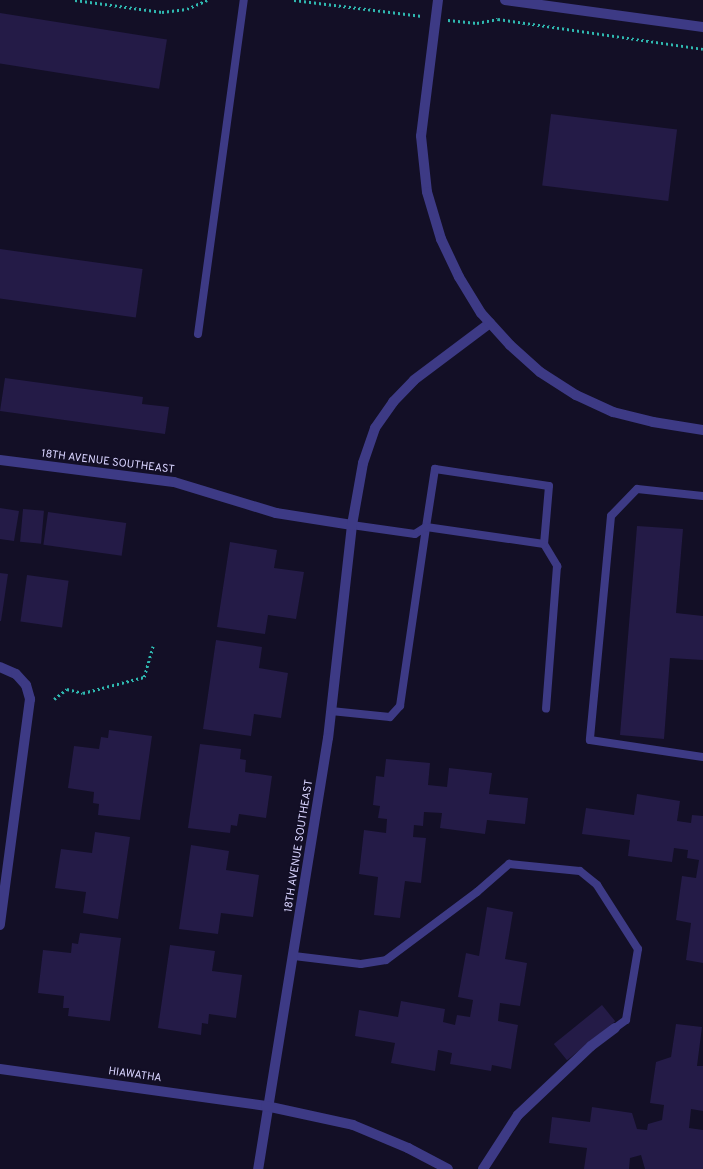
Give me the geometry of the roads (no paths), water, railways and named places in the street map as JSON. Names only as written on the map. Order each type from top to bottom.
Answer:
[{"type":"street","points":[[438,0],[421,136],[427,192],[441,239],[459,277],[490,323],[540,372],[576,395],[613,412],[653,422],[703,430]]},
{"type":"street","points":[[505,0],[703,27]]},
{"type":"street","name":"18TH AVENUE SOUTHEAST","points":[[258,1169],[266,1106],[294,956],[331,711],[352,525],[363,463],[375,428],[393,402],[414,380],[490,323]]},
{"type":"street","name":"18TH AVENUE SOUTHEAST","points":[[0,460],[174,482],[276,513],[352,525]]},
{"type":"street","points":[[0,667],[16,674],[26,685],[30,700],[0,925]]},
{"type":"street","points":[[483,1169],[518,1115],[591,1046],[615,1028]]},
{"type":"street","name":"HIAWATHA","points":[[0,1069],[266,1106],[353,1125],[408,1148],[448,1169]]},
{"type":"lane","points":[[198,334],[244,0]]},
{"type":"lane","points":[[331,711],[390,717],[400,706],[435,469],[549,486],[544,544],[557,566],[546,709]]},
{"type":"lane","points":[[703,496],[637,489],[611,516],[590,740],[703,757]]},
{"type":"lane","points":[[352,525],[415,534],[426,527],[544,544]]},
{"type":"lane","points":[[294,956],[361,964],[386,960],[477,892],[509,864],[580,871],[597,885],[638,949],[626,1020],[615,1028]]}]
